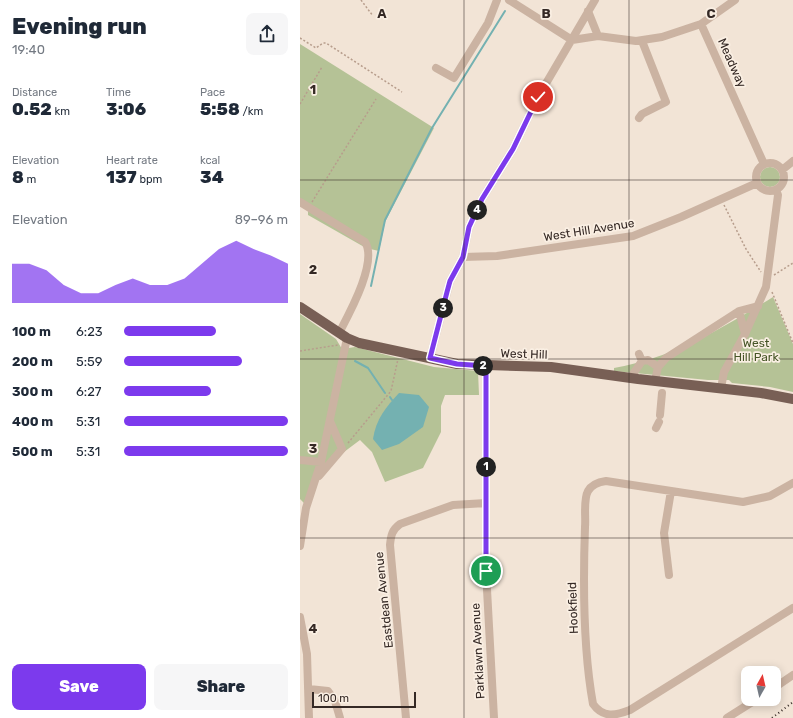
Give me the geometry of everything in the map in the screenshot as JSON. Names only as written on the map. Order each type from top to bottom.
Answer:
[{"type":"main road","name":"West Hill","points":[[300,307],[344,339],[377,348],[457,364],[551,367],[632,379],[661,386],[721,388],[761,392],[793,399]]},
{"type":"street","points":[[436,68],[454,78],[488,23],[497,0]]},
{"type":"street","points":[[509,0],[572,40],[598,36],[642,41],[662,37],[701,24],[735,0]]},
{"type":"street","points":[[430,358],[450,281],[463,257],[469,227],[482,199],[513,149],[538,97],[595,0]]},
{"type":"street","points":[[588,11],[598,36]]},
{"type":"street","name":"Meadway","points":[[701,24],[764,164]]},
{"type":"street","points":[[639,118],[642,114],[666,102],[642,41]]},
{"type":"street","points":[[782,170],[793,162]]},
{"type":"street","points":[[772,163],[782,170],[784,179],[780,187],[776,190],[763,190],[757,183],[756,174],[764,164],[772,163]]},
{"type":"street","name":"West Hill Avenue","points":[[463,257],[498,256],[634,236],[681,218],[757,183]]},
{"type":"street","points":[[721,388],[724,372],[745,334],[767,283],[778,195],[776,190]]},
{"type":"street","points":[[300,202],[365,242],[368,247],[366,270],[344,339],[330,421],[321,462],[303,511],[300,546]]},
{"type":"street","points":[[658,367],[680,348],[739,311],[758,306]]},
{"type":"street","points":[[739,311],[745,334]]},
{"type":"street","points":[[632,379],[640,357],[648,360],[658,367],[661,386],[658,422]]},
{"type":"street","name":"Parklawn Avenue","points":[[486,366],[486,571],[494,718]]},
{"type":"street","points":[[315,481],[342,449],[330,421]]},
{"type":"street","points":[[300,460],[321,462]]},
{"type":"street","name":"Hookfield","points":[[793,483],[770,496],[752,501],[735,501],[606,481],[599,482],[588,491],[584,560],[585,610],[592,698],[596,710],[608,716],[614,716],[630,710],[793,608]]},
{"type":"street","points":[[669,575],[664,533],[671,491]]},
{"type":"street","name":"Eastdean Avenue","points":[[406,718],[390,545],[391,536],[394,529],[400,524],[453,505],[486,502]]},
{"type":"street","points":[[300,617],[309,689],[309,718]]},
{"type":"street","points":[[781,684],[793,676]]},
{"type":"street","points":[[309,689],[328,691],[335,701],[340,718]]},
{"type":"street","points":[[727,718],[746,706]]},
{"type":"path","points":[[361,0],[373,16]]},
{"type":"path","points":[[300,38],[316,48],[324,42],[327,43],[402,92]]},
{"type":"path","points":[[300,104],[322,68]]},
{"type":"path","points":[[309,207],[376,99]]},
{"type":"path","points":[[721,199],[746,248],[774,294],[793,343]]},
{"type":"path","points":[[767,283],[793,263]]},
{"type":"path","points":[[300,351],[344,339]]},
{"type":"path","points":[[342,449],[391,391],[398,356]]},
{"type":"green space","points":[[300,44],[434,128],[385,222],[379,251],[366,248],[308,215],[308,208],[300,203]]},
{"type":"green space","points":[[766,167],[774,167],[780,173],[780,181],[774,187],[766,187],[760,181],[760,173]]},
{"type":"green space","name":"West Hill Park","points":[[773,297],[793,344],[793,392],[770,387],[732,383],[729,380],[708,380],[614,371],[614,368],[657,357],[697,340],[735,320]]},
{"type":"green space","points":[[300,314],[336,339],[342,349],[355,347],[434,367],[478,371],[479,395],[445,395],[441,406],[441,432],[423,468],[385,482],[372,452],[360,440],[328,464],[305,504],[300,499]]},
{"type":"water","points":[[399,393],[419,395],[429,407],[423,427],[399,444],[382,450],[373,439],[376,425],[382,414]]},
{"type":"waterway","points":[[371,286],[385,220],[432,128],[505,11]]},
{"type":"waterway","points":[[355,361],[368,368],[385,393]]},
{"type":"railway","points":[[772,718],[793,702]]},
{"type":"route","points":[[486,571],[486,366],[457,364],[430,358],[450,281],[463,257],[469,227],[495,175],[513,149],[538,97]]}]
